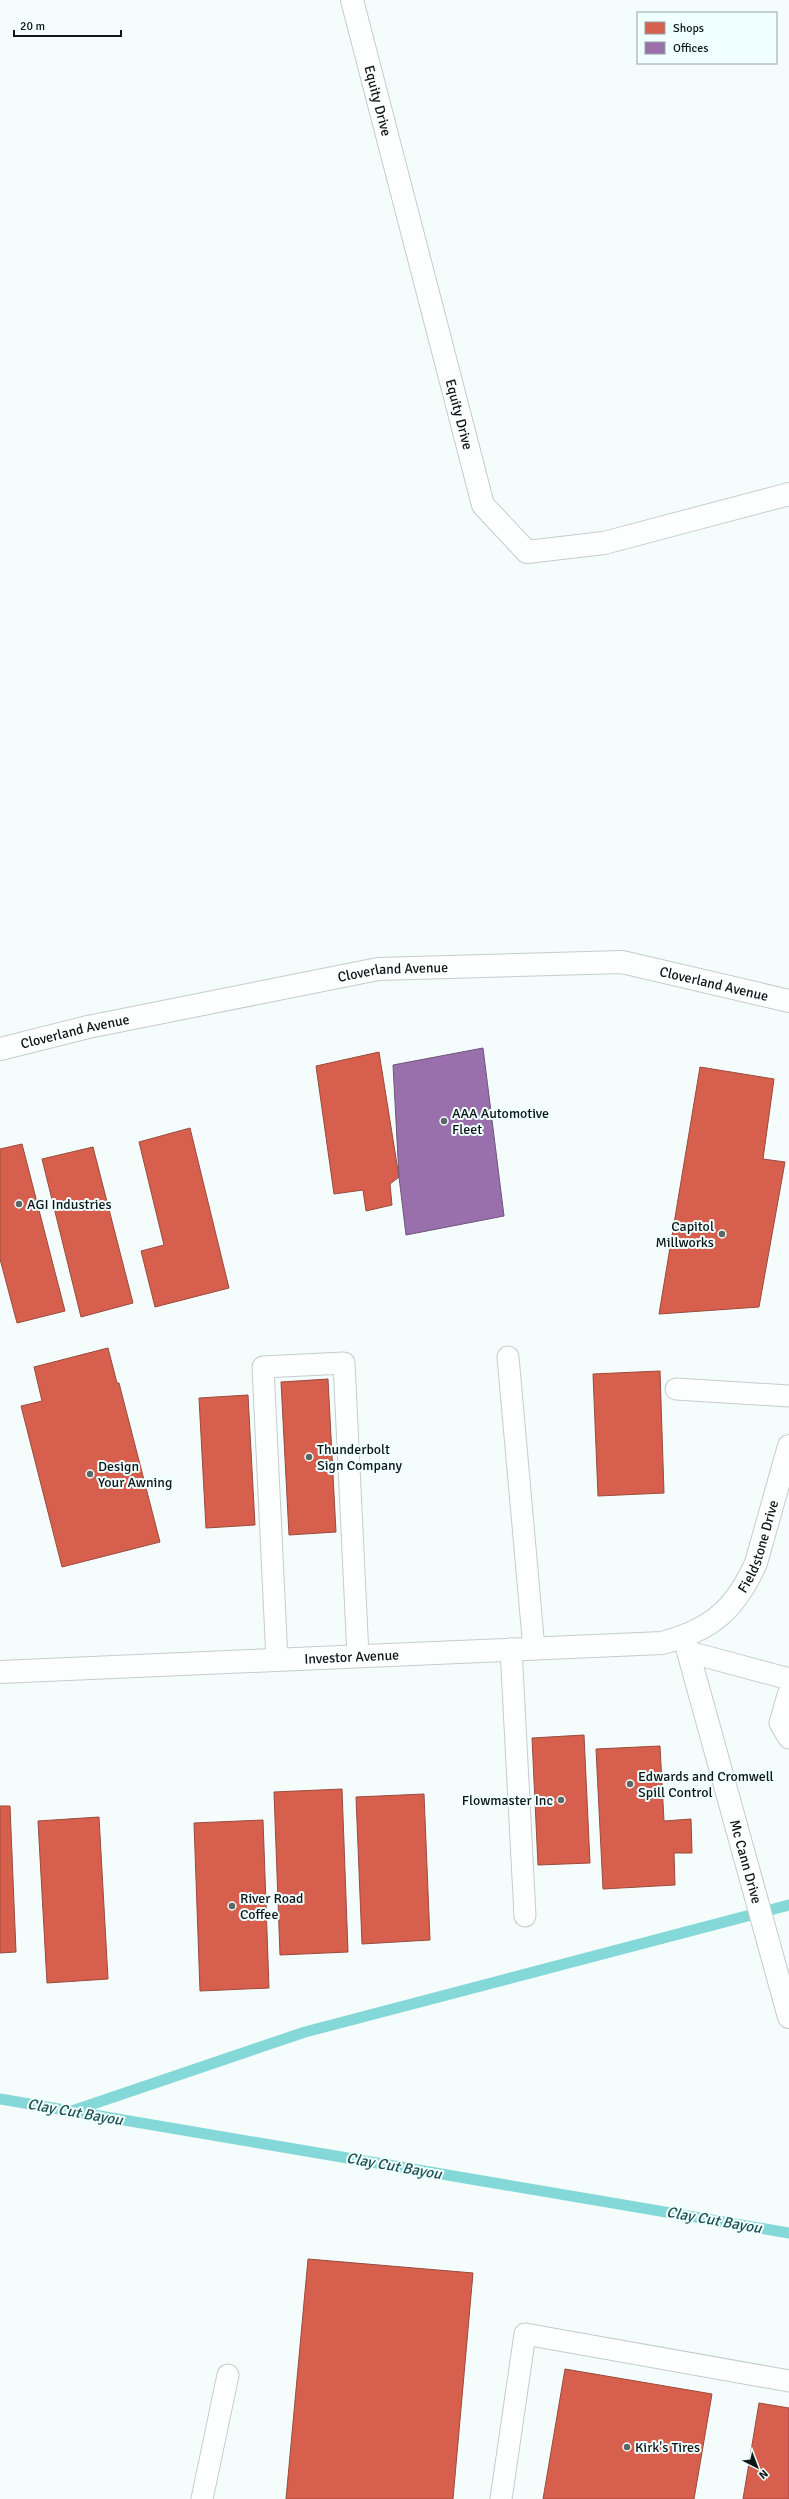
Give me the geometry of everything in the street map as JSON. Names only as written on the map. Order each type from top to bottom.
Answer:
[{"type":"street","name":"Equity Drive","points":[[352,0],[482,505],[527,552],[604,543],[789,494]]},
{"type":"street","name":"Cloverland Avenue","points":[[0,1049],[88,1027],[378,970],[622,962],[789,1001]]},
{"type":"street","name":"Fieldstone Drive","points":[[692,1640],[730,1607],[750,1578],[756,1563],[789,1446]]},
{"type":"street","name":"Investor Avenue","points":[[0,1672],[534,1649],[662,1643],[692,1640]]},
{"type":"street","name":"Mc Cann Drive","points":[[692,1640],[754,1893],[789,2017]]},
{"type":"lane","points":[[508,1357],[534,1649]]},
{"type":"lane","points":[[277,1660],[263,1367],[344,1363],[358,1656]]},
{"type":"lane","points":[[676,1389],[789,1396]]},
{"type":"lane","points":[[692,1640],[789,1679]]},
{"type":"lane","points":[[511,1649],[525,1916]]},
{"type":"lane","points":[[789,1692],[780,1723],[789,1738]]},
{"type":"lane","points":[[501,2499],[525,2334],[789,2381]]},
{"type":"lane","points":[[202,2499],[228,2375]]},
{"type":"building: Shops","points":[[379,1052],[399,1177],[390,1184],[392,1205],[366,1211],[363,1190],[334,1194],[316,1066]]},
{"type":"building: Shops","name":"Capitol Millworks","points":[[700,1067],[774,1079],[763,1159],[785,1162],[759,1307],[659,1314]]},
{"type":"building: Shops","points":[[190,1128],[229,1288],[155,1307],[141,1251],[164,1245],[139,1142]]},
{"type":"building: Shops","name":"AGI Industries","points":[[22,1144],[65,1311],[17,1323],[0,1259],[0,1149]]},
{"type":"building: Shops","points":[[93,1147],[133,1303],[81,1317],[42,1159]]},
{"type":"building: Shops","name":"Design Your Awning","points":[[108,1348],[117,1383],[119,1383],[160,1542],[62,1567],[21,1406],[42,1401],[34,1367]]},
{"type":"building: Shops","points":[[660,1371],[664,1493],[598,1496],[593,1374]]},
{"type":"building: Shops","name":"Thunderbolt Sign Company","points":[[328,1379],[336,1532],[289,1535],[281,1382]]},
{"type":"building: Shops","points":[[248,1395],[255,1525],[206,1528],[199,1398]]},
{"type":"building: Shops","name":"Flowmaster Inc","points":[[584,1735],[590,1863],[538,1865],[532,1738]]},
{"type":"building: Shops","name":"Edwards and Cromwell Spill Control","points":[[660,1746],[664,1821],[691,1819],[692,1853],[674,1853],[675,1885],[603,1889],[596,1749]]},
{"type":"building: Shops","points":[[342,1789],[348,1952],[280,1955],[274,1792]]},
{"type":"building: Shops","points":[[424,1794],[430,1940],[362,1944],[356,1797]]},
{"type":"building: Shops","points":[[0,1806],[10,1806],[16,1952],[0,1953]]},
{"type":"building: Shops","points":[[99,1817],[108,1979],[47,1983],[38,1821]]},
{"type":"building: Shops","name":"River Road Coffee","points":[[263,1820],[269,1988],[200,1991],[194,1823]]},
{"type":"building: Shops","points":[[308,2259],[473,2273],[453,2499],[286,2499]]},
{"type":"building: Shops","name":"Kirk's Tires","points":[[565,2369],[712,2394],[694,2499],[543,2499]]},
{"type":"building: Shops","points":[[759,2403],[789,2408],[789,2499],[743,2499]]},
{"type":"building: Offices","name":"AAA Automotive Fleet","points":[[483,1048],[504,1216],[406,1235],[399,1177],[393,1065]]},
{"type":"waterway","points":[[75,2110],[305,2032],[789,1905]]},
{"type":"waterway","name":"Clay Cut Bayou","points":[[0,2099],[789,2233]]},
{"type":"place","name":"AAA Automotive Fleet","points":[[444,1121]]},
{"type":"place","name":"AGI Industries","points":[[19,1204]]},
{"type":"place","name":"Capitol Millworks","points":[[722,1234]]},
{"type":"place","name":"Thunderbolt Sign Company","points":[[309,1457]]},
{"type":"place","name":"Design Your Awning","points":[[90,1474]]},
{"type":"place","name":"Edwards and Cromwell Spill Control","points":[[630,1784]]},
{"type":"place","name":"Flowmaster Inc","points":[[561,1800]]},
{"type":"place","name":"River Road Coffee","points":[[232,1906]]},
{"type":"place","name":"Kirk's Tires","points":[[627,2447]]}]
